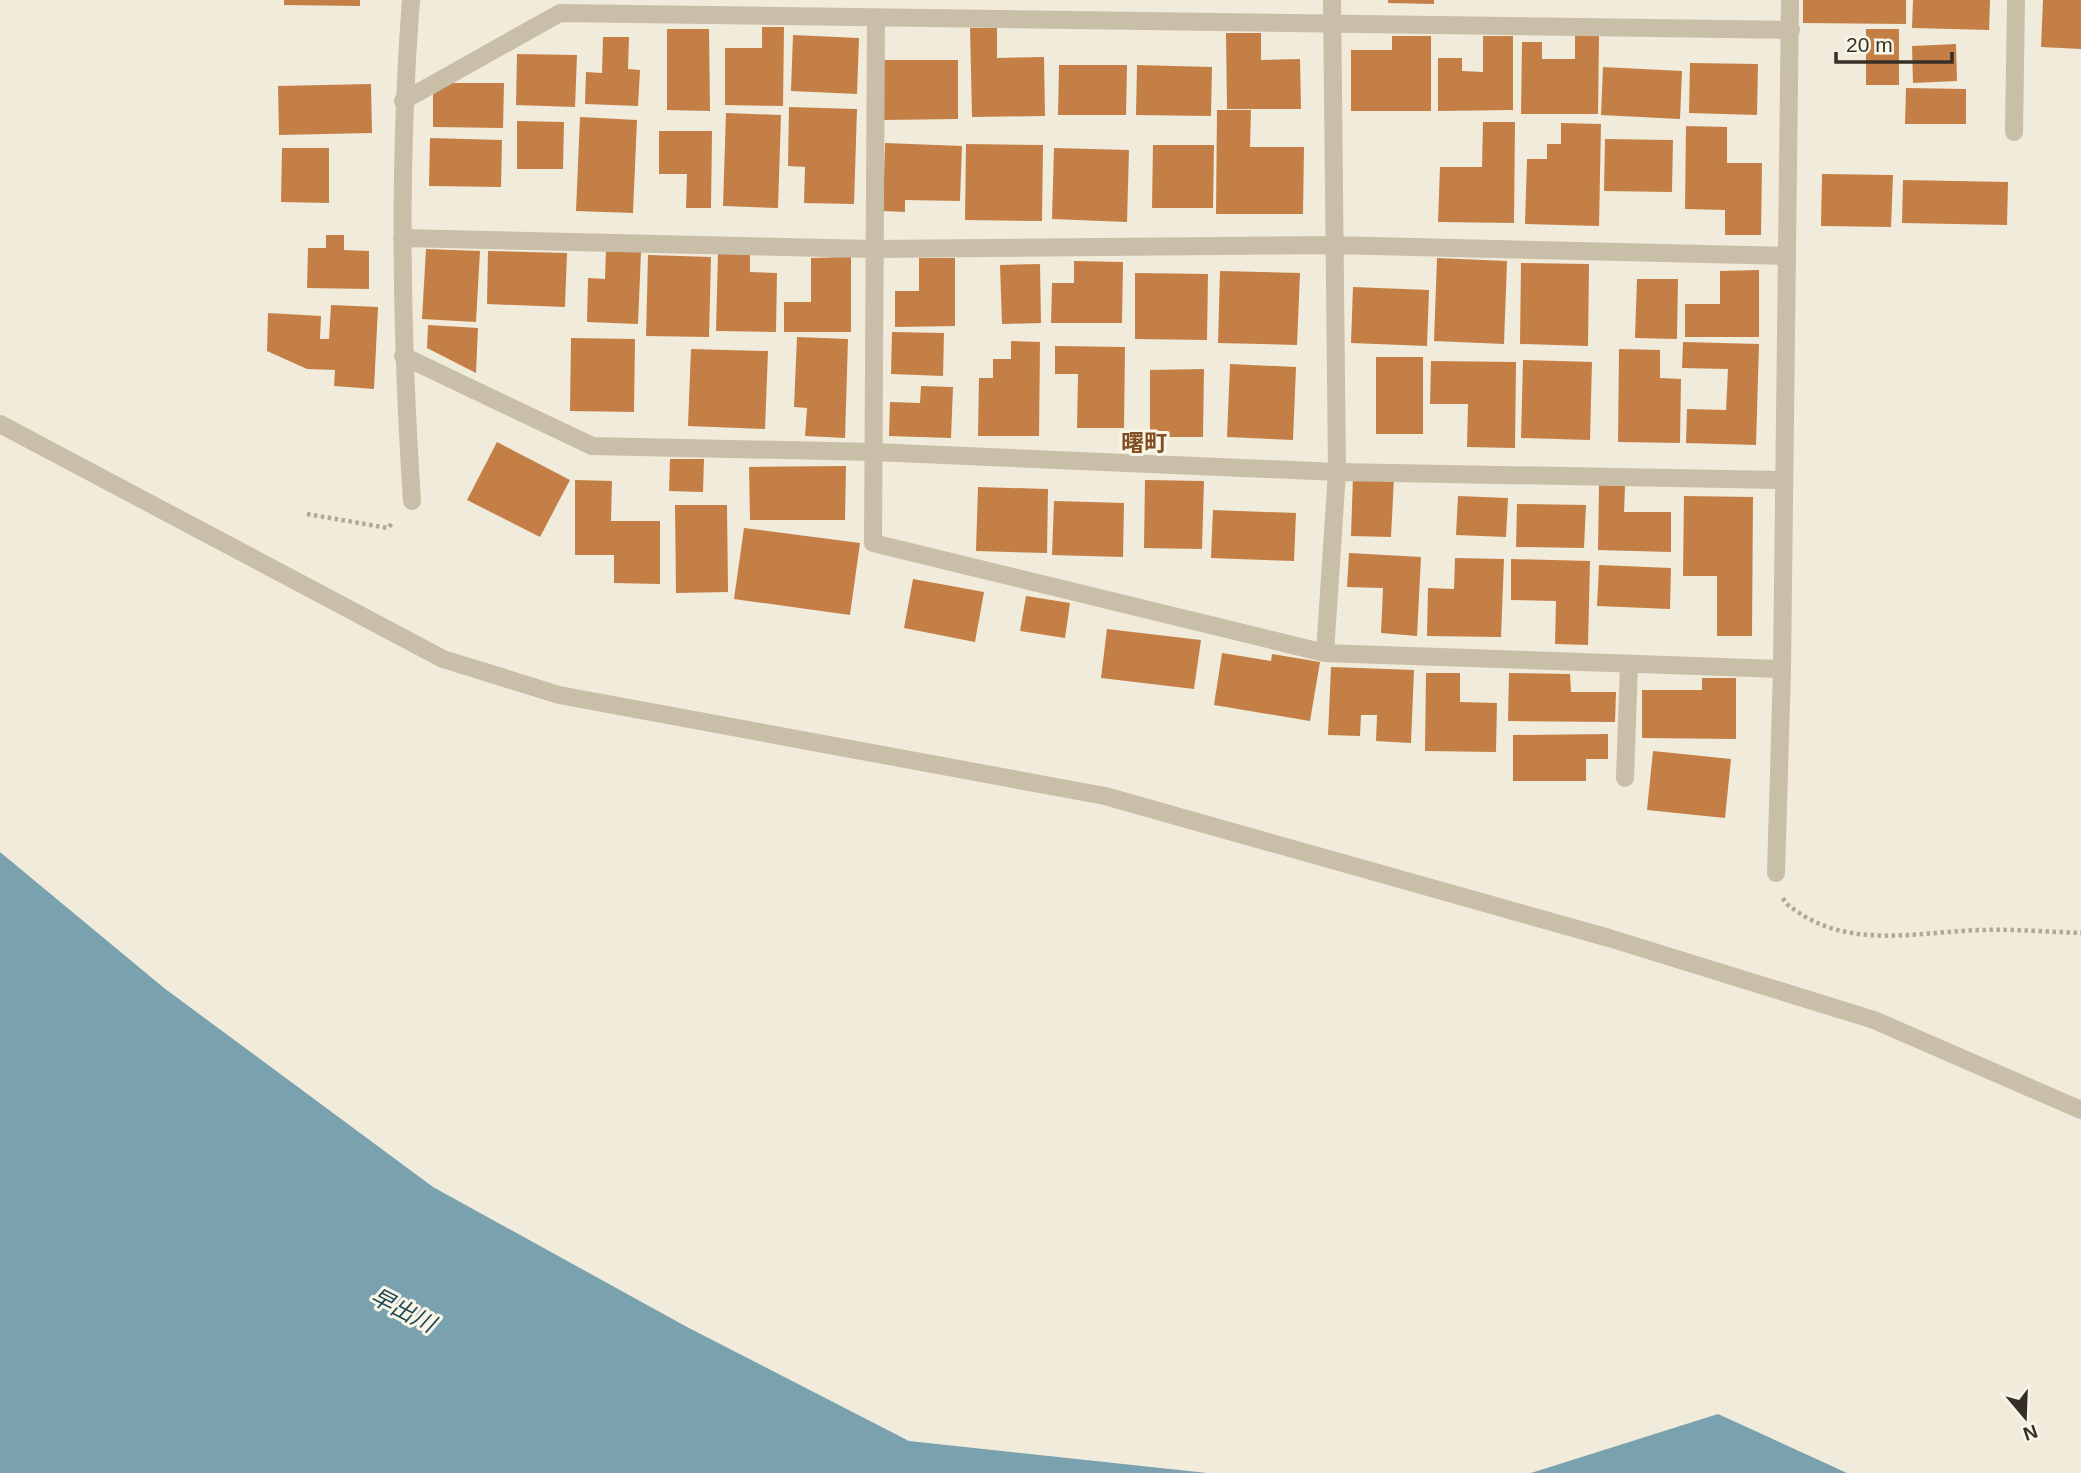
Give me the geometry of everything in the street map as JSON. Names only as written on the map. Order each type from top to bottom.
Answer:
[{"type":"street","points":[[411,0],[403,101],[402,237],[403,356],[412,501]]},
{"type":"street","points":[[1325,653],[1336,472],[1332,0]]},
{"type":"street","points":[[1776,873],[1782,669],[1790,0]]},
{"type":"street","points":[[2014,132],[2016,0]]},
{"type":"street","points":[[403,101],[560,13],[1791,30]]},
{"type":"street","points":[[876,18],[873,543],[1325,653],[1782,669]]},
{"type":"street","points":[[402,237],[873,249],[1332,245],[1786,256]]},
{"type":"street","points":[[403,356],[592,446],[874,452],[1336,472],[1784,480]]},
{"type":"street","points":[[0,424],[443,659],[559,695],[1105,796],[1609,937],[1874,1020],[2081,1110]]},
{"type":"street","points":[[1625,778],[1629,664]]},
{"type":"path","points":[[307,514],[388,528],[412,501]]},
{"type":"path","points":[[1776,873],[1785,903],[1808,919],[1853,933],[1903,937],[1983,930],[2081,933]]},
{"type":"water","name":"早出川","points":[[0,852],[164,988],[433,1187],[687,1327],[909,1441],[1207,1473],[0,1473]]},
{"type":"water","points":[[1718,1414],[1847,1473],[1531,1473]]},
{"type":"building","points":[[284,0],[360,0],[360,6],[284,5]]},
{"type":"building","points":[[1388,0],[1434,0],[1434,4],[1388,3]]},
{"type":"building","points":[[1803,0],[1906,0],[1906,24],[1803,23]]},
{"type":"building","points":[[1913,0],[1990,0],[1989,30],[1912,28]]},
{"type":"building","points":[[2043,0],[2081,0],[2081,49],[2041,47]]},
{"type":"building","points":[[762,27],[784,27],[783,106],[725,105],[725,48],[762,48]]},
{"type":"building","points":[[970,28],[997,28],[997,58],[1044,57],[1045,116],[972,117]]},
{"type":"building","points":[[667,29],[709,29],[710,111],[667,110]]},
{"type":"building","points":[[1866,29],[1899,29],[1899,85],[1866,85]]},
{"type":"building","points":[[1226,33],[1261,33],[1261,60],[1300,59],[1301,109],[1227,109]]},
{"type":"building","points":[[793,35],[859,38],[857,94],[791,91]]},
{"type":"building","points":[[1392,36],[1431,36],[1431,111],[1351,111],[1351,50],[1392,50]]},
{"type":"building","points":[[1483,36],[1513,36],[1513,110],[1438,111],[1438,58],[1462,58],[1462,71],[1483,72]]},
{"type":"building","points":[[1575,36],[1599,36],[1598,114],[1521,114],[1522,42],[1542,42],[1542,59],[1575,59]]},
{"type":"building","points":[[603,37],[629,37],[628,69],[640,70],[638,106],[585,104],[586,72],[602,73]]},
{"type":"building","points":[[1956,44],[1957,81],[1913,83],[1912,46]]},
{"type":"building","points":[[517,54],[577,55],[575,107],[516,105]]},
{"type":"building","points":[[883,60],[958,60],[958,119],[883,120]]},
{"type":"building","points":[[1690,63],[1758,64],[1757,115],[1689,113]]},
{"type":"building","points":[[1059,65],[1127,65],[1126,115],[1058,115]]},
{"type":"building","points":[[1137,65],[1212,67],[1211,116],[1136,115]]},
{"type":"building","points":[[1603,67],[1682,71],[1680,119],[1601,115]]},
{"type":"building","points":[[450,83],[504,83],[503,128],[433,127],[433,91]]},
{"type":"building","points":[[371,84],[372,133],[279,135],[278,86]]},
{"type":"building","points":[[1906,88],[1966,89],[1966,124],[1905,124]]},
{"type":"building","points":[[789,107],[857,109],[854,204],[804,203],[805,167],[788,166]]},
{"type":"building","points":[[1217,110],[1251,110],[1250,147],[1304,147],[1303,214],[1216,214]]},
{"type":"building","points":[[726,113],[781,115],[778,208],[723,206]]},
{"type":"building","points":[[580,117],[637,120],[633,213],[576,211]]},
{"type":"building","points":[[517,121],[564,122],[563,169],[517,169]]},
{"type":"building","points":[[1483,122],[1515,122],[1514,223],[1438,222],[1440,167],[1482,167]]},
{"type":"building","points":[[1561,123],[1601,124],[1599,226],[1525,224],[1527,159],[1547,159],[1547,144],[1561,144]]},
{"type":"building","points":[[1686,126],[1727,127],[1727,163],[1762,163],[1761,235],[1725,235],[1725,210],[1685,209]]},
{"type":"building","points":[[659,131],[712,131],[711,208],[686,208],[687,174],[659,174]]},
{"type":"building","points":[[430,138],[502,140],[501,187],[429,186]]},
{"type":"building","points":[[1605,139],[1673,140],[1672,192],[1604,191]]},
{"type":"building","points":[[885,143],[962,146],[960,201],[905,200],[905,212],[883,211]]},
{"type":"building","points":[[966,144],[1043,145],[1042,221],[965,220]]},
{"type":"building","points":[[1153,145],[1214,145],[1213,208],[1152,208]]},
{"type":"building","points":[[282,148],[329,148],[329,203],[281,202]]},
{"type":"building","points":[[1054,148],[1129,150],[1127,222],[1052,219]]},
{"type":"building","points":[[1822,174],[1893,175],[1891,227],[1821,226]]},
{"type":"building","points":[[1903,180],[2008,182],[2007,225],[1902,223]]},
{"type":"building","points":[[326,235],[344,235],[344,250],[369,251],[369,289],[307,288],[308,248],[326,248]]},
{"type":"building","points":[[426,249],[480,251],[476,322],[422,319]]},
{"type":"building","points":[[606,250],[641,252],[638,324],[587,322],[588,278],[605,279]]},
{"type":"building","points":[[488,251],[567,253],[565,307],[487,304]]},
{"type":"building","points":[[718,252],[750,252],[750,272],[777,273],[776,332],[716,331]]},
{"type":"building","points":[[648,255],[711,257],[709,337],[646,336]]},
{"type":"building","points":[[851,257],[851,332],[784,332],[784,302],[811,302],[811,258]]},
{"type":"building","points":[[919,258],[955,258],[955,326],[895,327],[895,291],[919,291]]},
{"type":"building","points":[[1437,258],[1507,261],[1504,344],[1434,341]]},
{"type":"building","points":[[1074,261],[1123,262],[1122,323],[1051,323],[1052,283],[1074,283]]},
{"type":"building","points":[[1521,263],[1589,264],[1588,346],[1520,344]]},
{"type":"building","points":[[1040,264],[1041,323],[1002,324],[1000,265]]},
{"type":"building","points":[[1759,270],[1759,337],[1685,337],[1685,304],[1720,304],[1720,271]]},
{"type":"building","points":[[1220,271],[1300,273],[1297,345],[1218,343]]},
{"type":"building","points":[[1135,273],[1208,274],[1207,340],[1135,339]]},
{"type":"building","points":[[1637,279],[1678,279],[1677,339],[1635,338]]},
{"type":"building","points":[[1353,287],[1429,290],[1427,346],[1351,343]]},
{"type":"building","points":[[331,305],[378,307],[374,389],[334,386],[335,370],[307,369],[267,351],[268,313],[321,316],[320,339],[329,339]]},
{"type":"building","points":[[428,325],[478,328],[476,373],[427,348]]},
{"type":"building","points":[[892,332],[944,333],[943,376],[891,374]]},
{"type":"building","points":[[797,337],[848,339],[845,438],[805,436],[807,408],[794,407]]},
{"type":"building","points":[[571,338],[635,339],[634,412],[570,411]]},
{"type":"building","points":[[1011,341],[1040,342],[1039,436],[978,436],[979,378],[993,378],[993,359],[1011,359]]},
{"type":"building","points":[[1683,342],[1759,344],[1756,445],[1686,443],[1687,409],[1726,410],[1728,369],[1682,368]]},
{"type":"building","points":[[1055,346],[1125,347],[1124,428],[1077,428],[1078,374],[1055,374]]},
{"type":"building","points":[[691,349],[768,351],[765,429],[688,426]]},
{"type":"building","points":[[1619,349],[1660,350],[1660,378],[1681,379],[1680,443],[1618,442]]},
{"type":"building","points":[[1376,357],[1423,357],[1423,434],[1376,434]]},
{"type":"building","points":[[1523,360],[1592,362],[1590,440],[1521,438]]},
{"type":"building","points":[[1431,361],[1516,362],[1515,448],[1467,447],[1468,404],[1430,404]]},
{"type":"building","points":[[1230,364],[1296,367],[1293,440],[1227,437]]},
{"type":"building","points":[[1204,369],[1203,437],[1150,437],[1150,370]]},
{"type":"building","points":[[921,386],[953,387],[951,438],[889,436],[890,402],[920,403]]},
{"type":"building","points":[[497,442],[570,480],[540,537],[467,500]]},
{"type":"building","points":[[670,459],[704,459],[703,492],[669,491]]},
{"type":"building","points":[[846,466],[845,520],[750,520],[749,467]]},
{"type":"building","points":[[1353,476],[1394,478],[1391,537],[1351,536]]},
{"type":"building","points":[[575,480],[612,481],[611,521],[660,521],[660,584],[614,583],[614,555],[575,555]]},
{"type":"building","points":[[1145,480],[1204,481],[1202,549],[1144,548]]},
{"type":"building","points":[[1599,485],[1625,486],[1624,512],[1671,512],[1671,552],[1598,550]]},
{"type":"building","points":[[978,487],[1048,489],[1047,553],[976,551]]},
{"type":"building","points":[[1458,496],[1508,498],[1506,537],[1456,535]]},
{"type":"building","points":[[1684,496],[1753,497],[1752,636],[1717,636],[1717,576],[1683,576]]},
{"type":"building","points":[[1054,501],[1124,503],[1123,557],[1052,555]]},
{"type":"building","points":[[1517,504],[1586,505],[1584,548],[1516,547]]},
{"type":"building","points":[[675,505],[727,505],[728,592],[676,593]]},
{"type":"building","points":[[1213,510],[1296,513],[1294,561],[1211,558]]},
{"type":"building","points":[[744,528],[860,543],[850,615],[734,599]]},
{"type":"building","points":[[1349,553],[1421,557],[1417,636],[1381,633],[1383,588],[1347,587]]},
{"type":"building","points":[[1455,558],[1504,559],[1501,637],[1427,636],[1428,588],[1454,589]]},
{"type":"building","points":[[1511,559],[1590,561],[1588,645],[1555,644],[1556,601],[1511,600]]},
{"type":"building","points":[[1599,565],[1671,568],[1670,609],[1597,606]]},
{"type":"building","points":[[913,579],[984,592],[975,642],[904,628]]},
{"type":"building","points":[[1026,596],[1070,603],[1065,638],[1020,631]]},
{"type":"building","points":[[1107,629],[1201,640],[1194,689],[1101,678]]},
{"type":"building","points":[[1222,653],[1271,661],[1272,654],[1320,662],[1310,721],[1214,705]]},
{"type":"building","points":[[1331,667],[1414,670],[1411,743],[1376,741],[1377,715],[1361,715],[1360,736],[1328,735]]},
{"type":"building","points":[[1426,673],[1460,673],[1460,702],[1497,703],[1496,752],[1425,751]]},
{"type":"building","points":[[1509,673],[1570,674],[1571,692],[1616,692],[1615,722],[1508,721]]},
{"type":"building","points":[[1702,678],[1736,678],[1736,739],[1642,738],[1642,690],[1702,690]]},
{"type":"building","points":[[1608,734],[1608,759],[1586,759],[1586,781],[1513,781],[1513,735]]},
{"type":"building","points":[[1653,751],[1731,759],[1725,818],[1647,810]]},
{"type":"district","name":"曙町","points":[[1144,443]]}]
